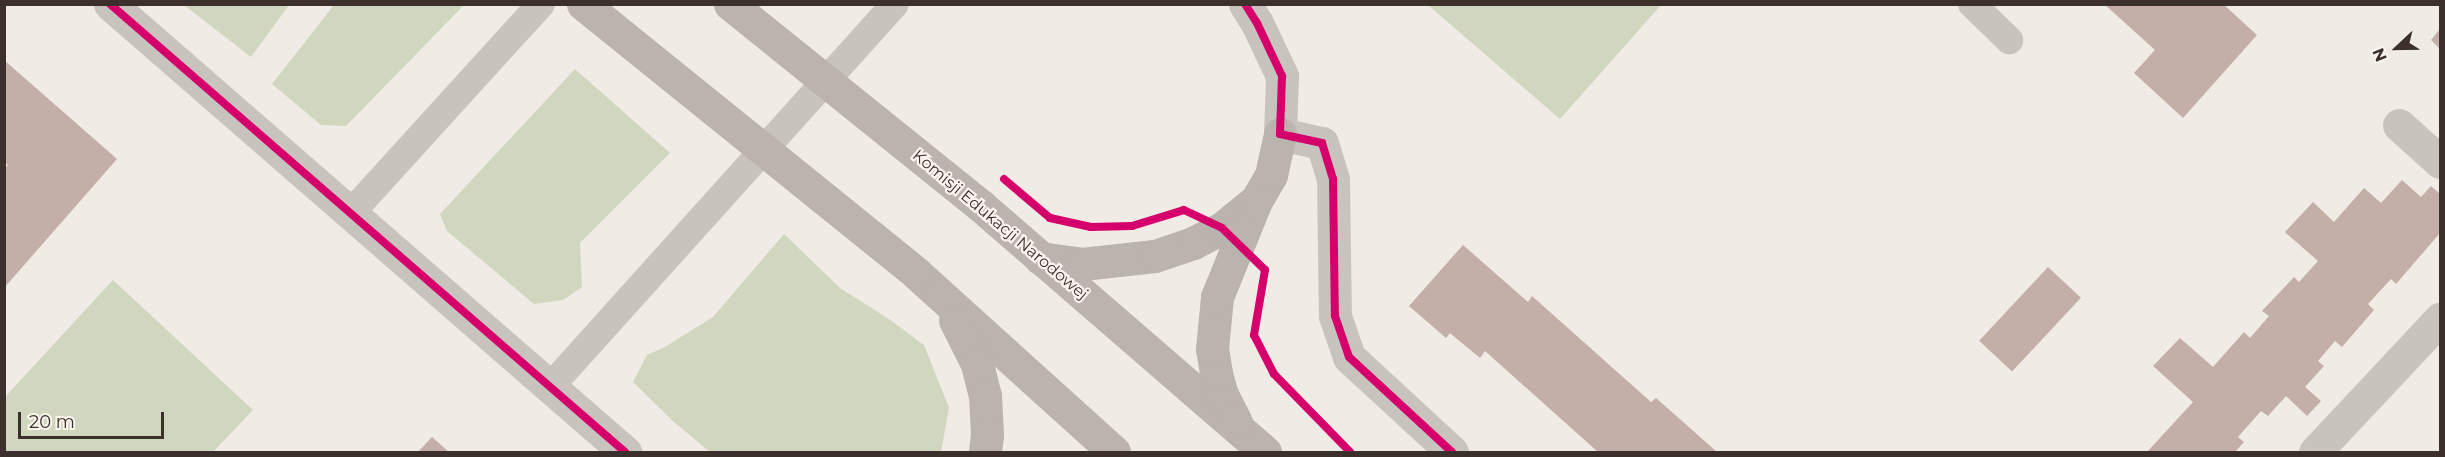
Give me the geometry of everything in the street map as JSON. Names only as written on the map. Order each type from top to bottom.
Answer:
[{"type":"main road","points":[[583,4],[916,273],[1114,453]]},
{"type":"main road","name":"Komisji Edukacji Narodowej","points":[[730,4],[981,206],[1254,443]]},
{"type":"main road","points":[[1254,443],[1221,392],[1212,349],[1217,297],[1256,201],[1271,175],[1280,134]]},
{"type":"main road","points":[[1040,258],[1060,262],[1093,263],[1155,256],[1193,243],[1222,228],[1256,201]]},
{"type":"main road","points":[[944,300],[977,364],[985,395],[987,435],[985,453]]},
{"type":"street","points":[[110,4],[349,215],[625,453]]},
{"type":"street","points":[[1245,4],[1257,23],[1281,76],[1280,134],[1322,143],[1333,179],[1335,316],[1349,357],[1452,453]]},
{"type":"street","points":[[2399,125],[2440,162]]},
{"type":"street","points":[[2315,453],[2440,319]]},
{"type":"lane","points":[[349,215],[541,4]]},
{"type":"lane","points":[[550,387],[895,4]]},
{"type":"lane","points":[[1972,4],[2009,40]]},
{"type":"green space","points":[[184,5],[289,5],[251,57]]},
{"type":"green space","points":[[334,5],[464,5],[346,126],[321,125],[272,84]]},
{"type":"green space","points":[[1428,5],[1661,5],[1560,119]]},
{"type":"green space","points":[[575,69],[670,153],[580,243],[582,287],[563,300],[534,304],[447,231],[440,214]]},
{"type":"green space","points":[[784,234],[840,288],[889,319],[924,345],[949,408],[941,452],[710,452],[674,422],[633,382],[647,355],[665,347],[713,317]]},
{"type":"green space","points":[[113,280],[253,410],[213,452],[5,452],[5,397]]},
{"type":"building","points":[[2104,4],[2223,4],[2257,35],[2183,118],[2134,73],[2155,50]]},
{"type":"building","points":[[2440,29],[2440,49],[2431,40]]},
{"type":"building","points":[[4,60],[117,159],[4,288],[4,169],[8,165],[4,162]]},
{"type":"building","points":[[2402,180],[2421,197],[2431,186],[2440,194],[2440,233],[2396,284],[2391,279],[2368,304],[2374,310],[2342,347],[2335,341],[2318,361],[2324,366],[2305,387],[2321,401],[2307,416],[2286,396],[2268,416],[2261,411],[2238,437],[2244,442],[2235,452],[2147,452],[2193,402],[2153,366],[2180,338],[2213,367],[2244,332],[2250,338],[2269,316],[2262,311],[2294,277],[2299,282],[2318,261],[2285,232],[2313,202],[2334,222],[2364,188],[2381,203]]},
{"type":"building","points":[[1463,245],[1528,302],[1532,296],[1651,402],[1656,398],[1717,452],[1598,452],[1485,351],[1480,358],[1450,333],[1446,338],[1409,306]]},
{"type":"building","points":[[2048,267],[2081,298],[2012,372],[1979,341]]},
{"type":"building","points":[[432,437],[449,452],[418,452]]},
{"type":"cycle path","points":[[110,4],[625,452]]},
{"type":"cycle path","points":[[1245,4],[1257,23],[1282,76],[1280,134],[1322,143],[1333,179],[1335,316],[1349,357],[1452,452]]},
{"type":"cycle path","points":[[1004,179],[1050,218],[1091,227],[1132,226],[1184,210],[1222,228],[1265,270],[1254,335],[1274,374],[1350,452]]}]
